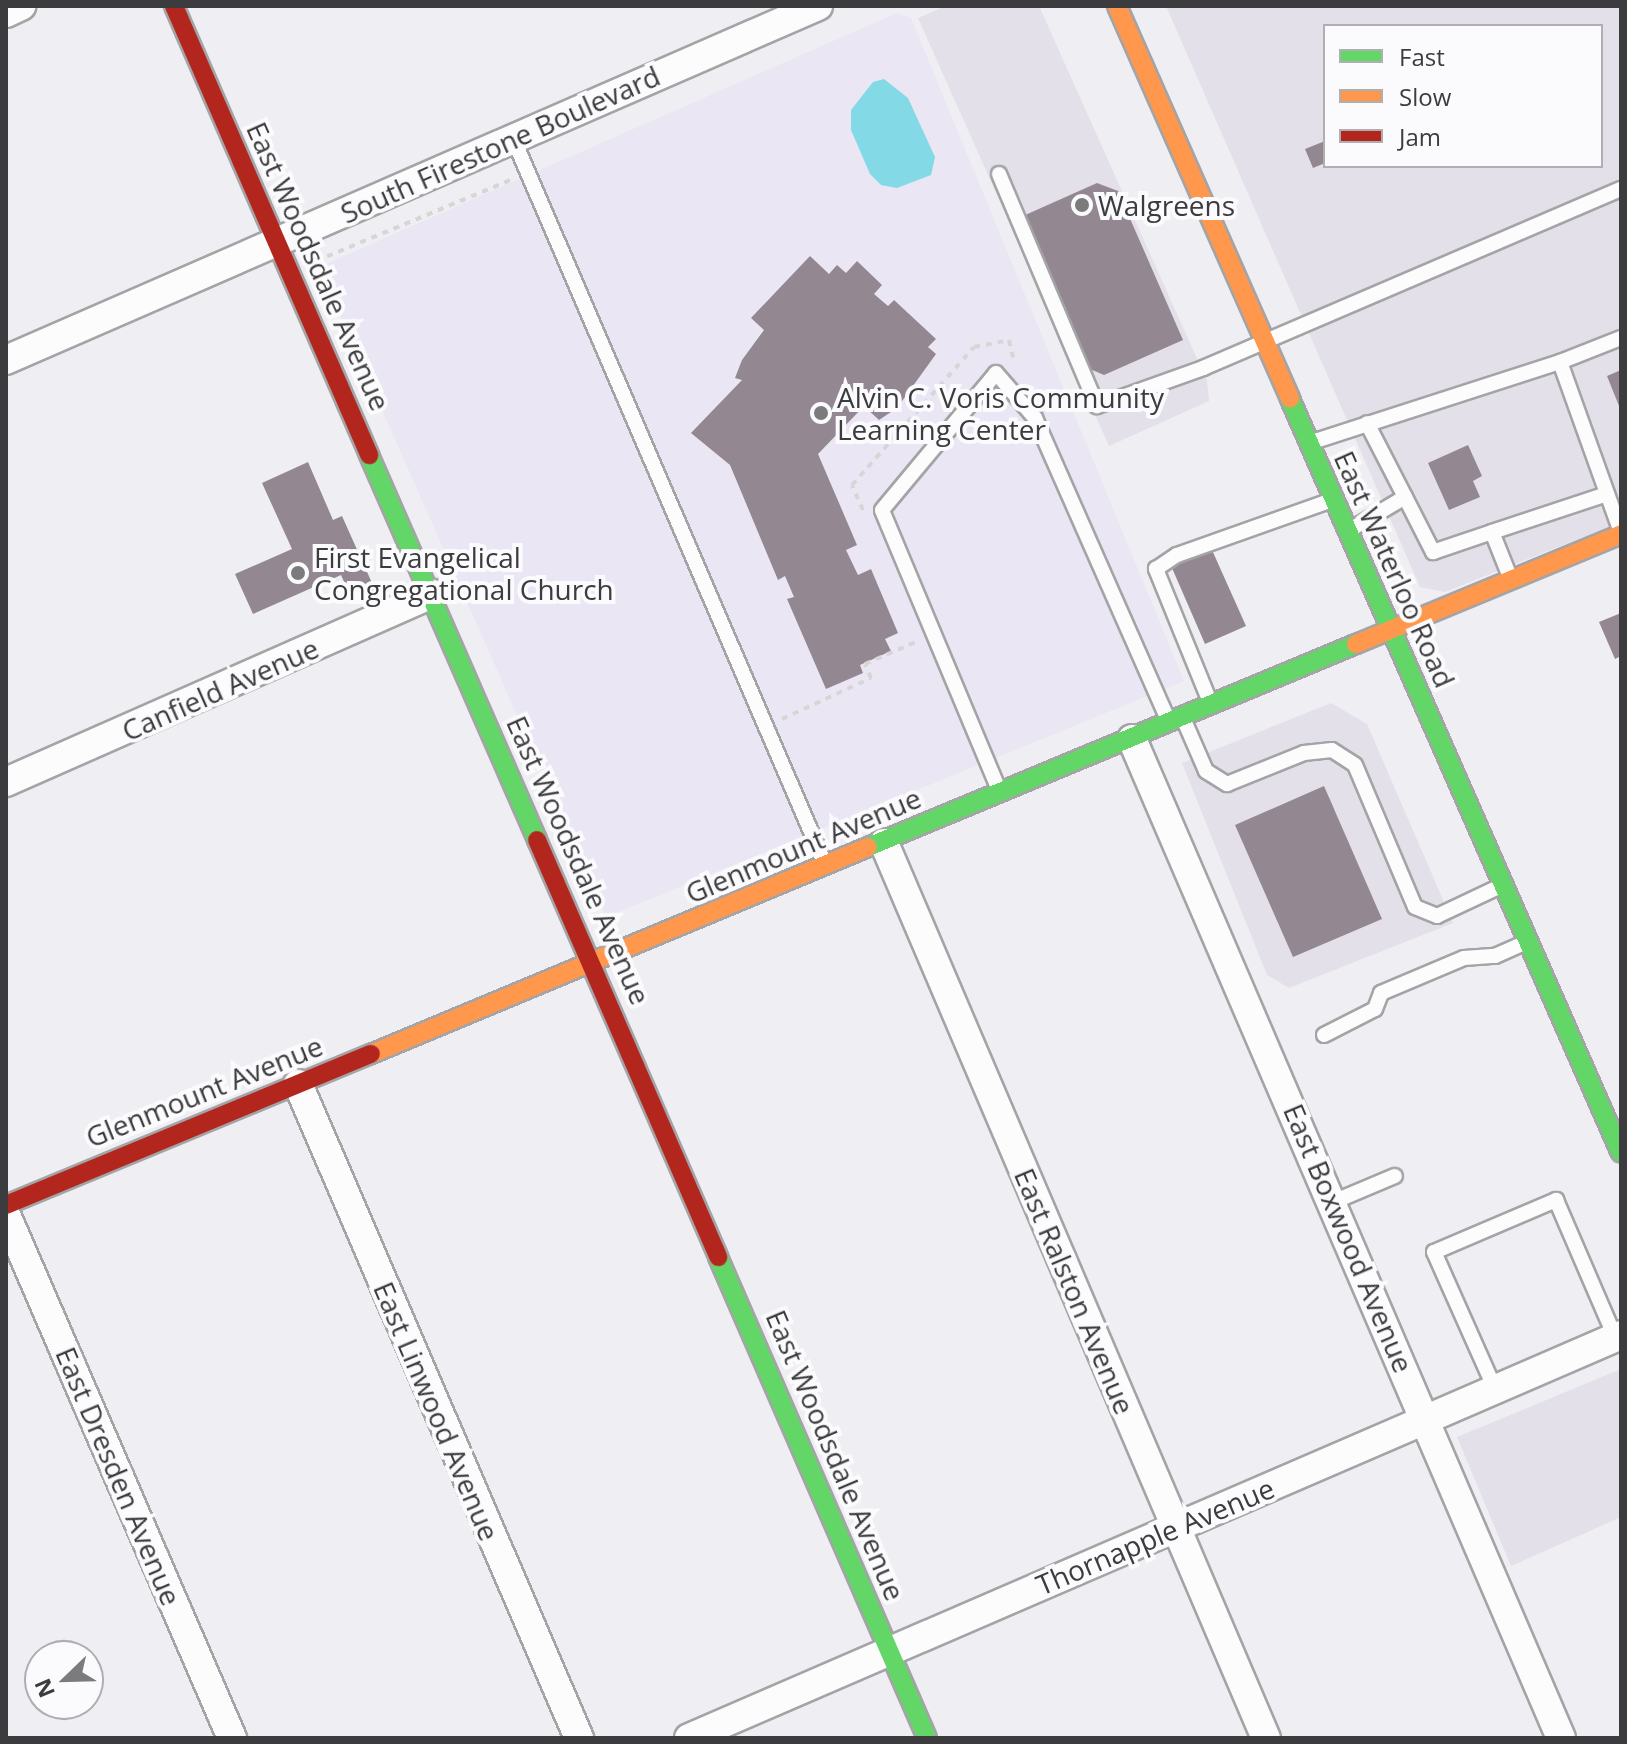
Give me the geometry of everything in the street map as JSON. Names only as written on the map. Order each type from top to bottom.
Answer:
[{"type":"street","points":[[6,13],[21,6]]},
{"type":"street","name":"East Woodsdale Avenue","points":[[174,6],[593,962],[927,1738]]},
{"type":"street","name":"South Firestone Boulevard","points":[[6,360],[818,6]]},
{"type":"street","name":"East Waterloo Road","points":[[1117,6],[1621,1153]]},
{"type":"street","name":"Glenmount Avenue","points":[[6,1205],[884,843],[1621,533]]},
{"type":"street","name":"Canfield Avenue","points":[[6,782],[432,594]]},
{"type":"street","name":"East Boxwood Avenue","points":[[1132,739],[1426,1417],[1561,1738]]},
{"type":"street","name":"East Ralston Avenue","points":[[884,843],[1266,1738]]},
{"type":"street","name":"East Linwood Avenue","points":[[298,1084],[579,1738]]},
{"type":"street","name":"East Dresden Avenue","points":[[6,1215],[232,1738]]},
{"type":"street","name":"Thornapple Avenue","points":[[689,1738],[1618,1336]]},
{"type":"lane","points":[[513,138],[826,867]]},
{"type":"lane","points":[[999,174],[1097,406],[1203,368],[1621,189]]},
{"type":"lane","points":[[1309,443],[1560,362],[1621,338]]},
{"type":"lane","points":[[1560,362],[1621,533]]},
{"type":"lane","points":[[1000,793],[882,510],[996,373],[1035,418],[1177,721],[1206,771],[1227,784],[1304,753],[1332,750],[1355,765],[1415,907],[1437,916],[1503,885]]},
{"type":"lane","points":[[1367,423],[1433,552],[1607,494]]},
{"type":"lane","points":[[1348,531],[1405,497]]},
{"type":"lane","points":[[1212,706],[1156,569],[1177,555],[1334,499]]},
{"type":"lane","points":[[1492,532],[1511,581]]},
{"type":"lane","points":[[1324,1035],[1375,1009],[1381,993],[1464,958],[1495,956],[1529,941]]},
{"type":"lane","points":[[1333,1202],[1395,1176]]},
{"type":"lane","points":[[1495,1389],[1434,1252],[1556,1200],[1618,1336]]},
{"type":"path","points":[[318,276],[312,262],[528,173]]},
{"type":"path","points":[[864,513],[852,485],[974,347],[1009,340],[1015,365]]},
{"type":"path","points":[[912,626],[924,654]]},
{"type":"path","points":[[765,726],[871,678],[865,664],[934,633]]},
{"type":"shaded area","points":[[946,6],[1039,6],[1207,381],[1209,401],[1109,446],[918,18]]},
{"type":"shaded area","points":[[1166,6],[1621,6],[1621,522],[1445,592],[1420,587]]},
{"type":"shaded area","points":[[897,13],[911,18],[1184,681],[606,917],[319,267]]},
{"type":"shaded area","points":[[1331,703],[1367,724],[1453,923],[1289,988],[1267,975],[1182,763]]},
{"type":"shaded area","points":[[1621,1369],[1621,1517],[1511,1566],[1457,1437]]},
{"type":"water","points":[[884,79],[908,98],[935,157],[931,175],[897,188],[881,185],[870,174],[851,130],[851,110],[873,82]]},
{"type":"building","points":[[1323,142],[1323,164],[1313,168],[1305,149]]},
{"type":"building","points":[[1097,183],[1118,191],[1183,340],[1104,375],[1090,369],[1023,216]]},
{"type":"building","points":[[810,256],[829,274],[837,265],[846,273],[857,261],[882,285],[874,294],[888,306],[894,300],[936,339],[928,347],[936,354],[897,408],[879,420],[864,406],[818,454],[857,545],[846,550],[858,575],[871,569],[898,633],[885,639],[891,651],[860,665],[863,673],[826,689],[787,599],[794,597],[785,576],[778,580],[730,465],[691,433],[742,380],[735,378],[742,360],[764,330],[751,318]]},
{"type":"building","points":[[1621,370],[1621,411],[1607,376]]},
{"type":"building","points":[[1468,445],[1482,476],[1473,481],[1480,497],[1449,510],[1428,463]]},
{"type":"building","points":[[308,462],[333,520],[342,516],[376,592],[353,602],[341,575],[253,614],[235,574],[292,549],[262,483]]},
{"type":"building","points":[[1202,549],[1204,553],[1212,550],[1246,626],[1205,644],[1172,568]]},
{"type":"building","points":[[1621,613],[1621,656],[1615,659],[1599,622]]},
{"type":"building","points":[[1324,786],[1382,919],[1293,957],[1235,825]]},
{"type":"traffic: fast","points":[[1290,399],[1621,1153]]},
{"type":"traffic: fast","points":[[369,455],[537,840]]},
{"type":"traffic: fast","points":[[868,847],[1356,644]]},
{"type":"traffic: fast","points":[[718,1257],[927,1738]]},
{"type":"traffic: slow","points":[[1117,6],[1290,399]]},
{"type":"traffic: slow","points":[[1356,644],[1621,534]]},
{"type":"traffic: slow","points":[[371,1054],[868,847]]},
{"type":"traffic: jam","points":[[174,6],[369,455]]},
{"type":"traffic: jam","points":[[537,840],[718,1257]]},
{"type":"traffic: jam","points":[[6,1205],[371,1054]]},
{"type":"place","name":"Walgreens","points":[[1082,205]]},
{"type":"place","name":"Alvin C. Voris Community Learning Center","points":[[821,413]]},
{"type":"place","name":"First Evangelical Congregational Church","points":[[298,573]]}]
